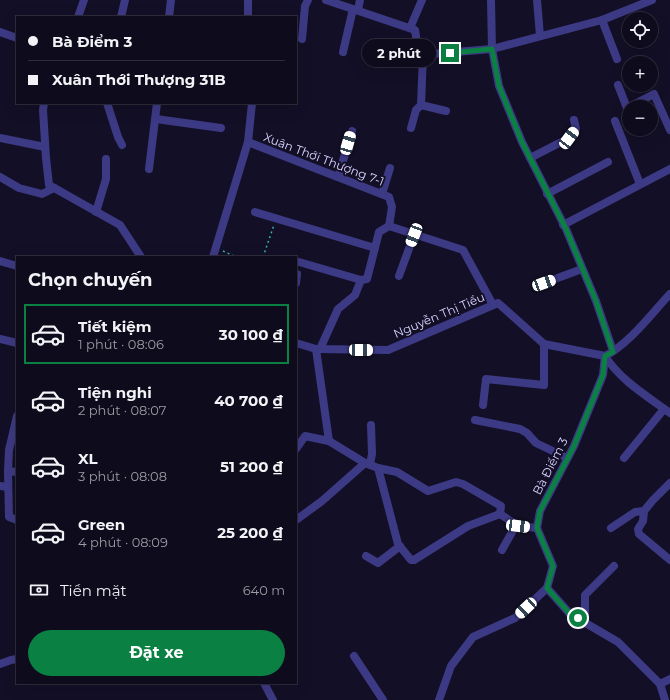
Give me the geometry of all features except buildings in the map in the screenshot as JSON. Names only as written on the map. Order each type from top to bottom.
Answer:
[{"type":"street","points":[[78,16],[84,0]]},
{"type":"street","points":[[121,16],[125,0]]},
{"type":"street","points":[[169,16],[171,0]]},
{"type":"street","points":[[248,0],[248,16]]},
{"type":"street","points":[[302,39],[305,6],[308,0]]},
{"type":"street","points":[[344,52],[360,0]]},
{"type":"street","points":[[410,28],[422,0]]},
{"type":"street","points":[[491,0],[492,49],[499,86],[522,142],[563,225],[596,301],[613,352]]},
{"type":"street","points":[[537,0],[540,36]]},
{"type":"street","points":[[397,49],[421,55],[492,49],[602,20],[652,0]]},
{"type":"street","points":[[331,1],[415,30],[421,55],[421,105],[416,110],[412,128]]},
{"type":"street","points":[[602,20],[617,59]]},
{"type":"street","points":[[0,32],[16,38]]},
{"type":"street","points":[[618,85],[627,108],[654,94],[670,130]]},
{"type":"street","points":[[44,104],[45,147],[49,185],[120,225],[140,256]]},
{"type":"street","points":[[107,104],[122,145]]},
{"type":"street","points":[[149,169],[158,104]]},
{"type":"street","points":[[213,256],[248,142],[252,104]]},
{"type":"street","points":[[421,105],[446,111]]},
{"type":"street","points":[[156,118],[221,128]]},
{"type":"street","points":[[530,158],[569,138],[576,128],[574,120]]},
{"type":"street","points":[[615,121],[640,184]]},
{"type":"street","points":[[338,178],[352,131]]},
{"type":"street","points":[[0,138],[45,147]]},
{"type":"street","name":"Xuân Thới Thượng 7-1","points":[[248,142],[389,197],[392,207],[389,226]]},
{"type":"street","points":[[96,212],[106,179],[106,159]]},
{"type":"street","points":[[547,194],[608,162]]},
{"type":"street","points":[[382,194],[390,168]]},
{"type":"street","points":[[563,225],[670,168]]},
{"type":"street","points":[[0,177],[19,188],[42,194],[54,188]]},
{"type":"street","points":[[255,212],[375,248]]},
{"type":"street","points":[[299,262],[361,280],[366,279],[379,232],[389,226],[463,250],[494,304]]},
{"type":"street","points":[[400,276],[414,235]]},
{"type":"street","points":[[0,261],[16,266]]},
{"type":"street","points":[[544,283],[582,269]]},
{"type":"street","points":[[329,441],[318,349],[338,309],[355,295],[361,280]]},
{"type":"street","points":[[483,405],[486,379],[544,385],[544,344],[605,356],[613,352],[627,340],[670,294]]},
{"type":"street","name":"Nguyễn Thị Tiểu","points":[[297,343],[318,349],[388,350],[498,303],[544,344]]},
{"type":"street","points":[[0,339],[16,343]]},
{"type":"street","points":[[605,356],[612,367],[622,376],[667,411],[624,458]]},
{"type":"street","name":"Bà Điểm 3","points":[[537,528],[540,511],[574,446],[603,375],[605,356]]},
{"type":"street","points":[[9,517],[4,487],[8,471],[9,450],[16,420]]},
{"type":"street","points":[[475,420],[520,430],[527,433],[536,442],[568,458]]},
{"type":"street","points":[[297,519],[368,464],[372,449],[371,425]]},
{"type":"street","points":[[297,447],[306,436],[329,441],[368,464],[397,472],[428,491],[456,482],[463,484],[501,506],[500,514]]},
{"type":"street","points":[[0,448],[9,450]]},
{"type":"street","points":[[378,468],[398,544],[410,560],[413,561],[468,526],[500,514]]},
{"type":"street","points":[[8,471],[16,472]]},
{"type":"street","points":[[670,483],[644,511],[643,521],[638,529],[640,534],[670,560]]},
{"type":"street","points":[[611,528],[635,512],[644,511]]},
{"type":"street","points":[[439,700],[451,666],[473,637],[515,618],[547,588],[553,566],[537,528],[518,526],[500,514]]},
{"type":"street","points":[[0,516],[16,520]]},
{"type":"street","points":[[502,550],[516,524]]},
{"type":"street","points":[[366,556],[378,563],[400,546]]},
{"type":"street","points":[[585,623],[585,595],[614,566]]},
{"type":"street","points":[[547,588],[570,614],[618,642],[660,684],[665,700]]},
{"type":"street","points":[[354,656],[383,700]]},
{"type":"street","points":[[0,664],[16,659]]},
{"type":"street","points":[[660,684],[670,679]]},
{"type":"street","points":[[265,684],[273,700]]},
{"type":"path","points":[[263,256],[276,219]]},
{"type":"path","points":[[216,247],[234,256]]},
{"type":"route","points":[[450,53],[492,49],[499,86],[522,142],[566,229],[596,301],[613,352],[605,356],[603,375],[574,446],[540,511],[537,528],[553,566],[547,588],[570,614],[578,618]]}]
